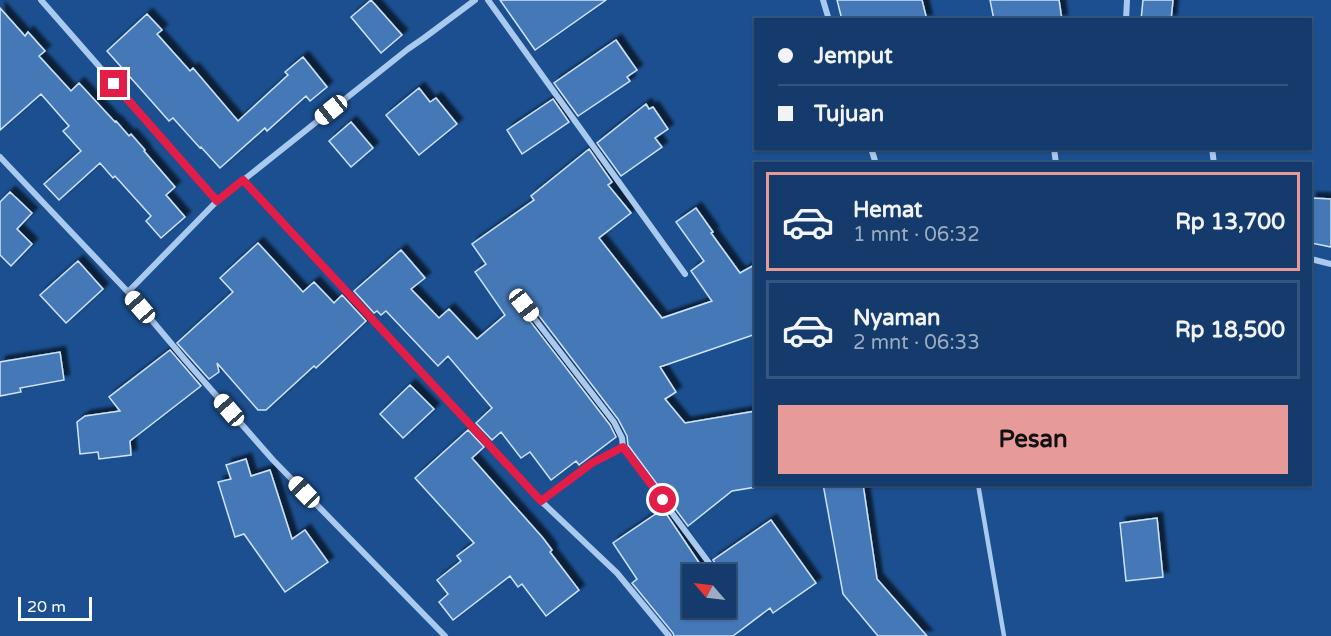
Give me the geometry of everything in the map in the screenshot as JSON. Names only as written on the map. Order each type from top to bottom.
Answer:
[{"type":"street","points":[[40,0],[217,201]]},
{"type":"street","points":[[128,292],[217,201],[408,48],[475,0]]},
{"type":"street","points":[[488,0],[685,274]]},
{"type":"street","points":[[823,0],[828,18]]},
{"type":"street","points":[[1126,18],[1127,0]]},
{"type":"street","points":[[0,157],[128,292],[273,460],[445,636]]},
{"type":"street","points":[[243,180],[541,501],[617,573],[669,636]]},
{"type":"street","points":[[1312,259],[1331,264]]},
{"type":"street","points":[[524,305],[610,416],[622,438],[623,447],[710,564]]},
{"type":"street","points":[[541,501],[592,463],[623,447]]},
{"type":"lane","points":[[978,486],[1004,636]]},
{"type":"building","points":[[371,0],[402,35],[381,53],[351,17]]},
{"type":"building","points":[[500,0],[606,0],[535,50]]},
{"type":"building","points":[[837,0],[922,0],[926,18],[842,18]]},
{"type":"building","points":[[990,0],[1059,0],[1062,18],[994,18]]},
{"type":"building","points":[[1143,0],[1173,0],[1171,18],[1141,18]]},
{"type":"building","points":[[0,8],[25,36],[28,32],[45,51],[39,56],[71,91],[79,83],[129,136],[131,134],[175,187],[166,195],[185,217],[161,238],[146,221],[151,216],[100,163],[59,200],[44,184],[81,151],[63,131],[69,126],[41,94],[0,130]]},
{"type":"building","points":[[147,14],[162,30],[157,34],[190,71],[193,68],[238,121],[288,75],[285,72],[303,57],[327,87],[310,101],[306,96],[267,131],[265,128],[220,168],[173,118],[169,121],[107,51]]},
{"type":"building","points":[[616,40],[637,70],[627,77],[630,81],[578,116],[554,83]]},
{"type":"building","points":[[419,88],[430,102],[436,98],[457,124],[419,155],[386,115]]},
{"type":"building","points":[[553,99],[569,122],[522,154],[507,130]]},
{"type":"building","points":[[646,104],[649,109],[653,107],[668,129],[655,138],[662,147],[621,176],[597,143]]},
{"type":"building","points":[[351,122],[373,148],[351,167],[329,141]]},
{"type":"building","points":[[589,149],[612,182],[608,185],[631,213],[599,238],[662,318],[712,301],[691,271],[704,261],[676,222],[696,208],[740,273],[754,265],[754,335],[660,367],[676,392],[665,399],[685,423],[754,411],[754,486],[756,487],[732,491],[688,526],[628,445],[627,436],[618,419],[527,300],[520,301],[520,308],[610,425],[616,437],[579,465],[576,461],[551,480],[530,452],[521,458],[501,432],[492,440],[476,423],[492,408],[448,356],[438,366],[386,311],[381,315],[377,311],[374,313],[354,291],[401,250],[425,278],[411,289],[439,318],[449,309],[477,339],[505,315],[475,272],[486,264],[472,244],[534,200],[531,196]]},
{"type":"building","points":[[10,192],[32,213],[17,229],[32,244],[11,266],[0,255],[0,202]]},
{"type":"building","points":[[1312,198],[1331,199],[1331,247],[1312,243]]},
{"type":"building","points":[[258,243],[303,292],[314,282],[334,303],[342,295],[366,321],[316,368],[314,366],[266,410],[258,410],[217,363],[219,372],[209,379],[177,343],[233,292],[220,278]]},
{"type":"building","points":[[78,261],[103,289],[66,323],[40,295]]},
{"type":"building","points":[[170,350],[201,386],[130,441],[131,455],[99,459],[98,452],[80,454],[77,422],[85,416],[120,411],[109,397]]},
{"type":"building","points":[[60,352],[64,380],[20,388],[21,392],[0,396],[0,362]]},
{"type":"building","points":[[410,385],[434,409],[403,438],[380,414]]},
{"type":"building","points":[[468,430],[484,447],[472,458],[543,538],[552,550],[550,552],[579,590],[546,616],[522,584],[518,587],[510,576],[453,620],[439,602],[448,594],[437,580],[461,561],[457,556],[474,543],[415,478]]},
{"type":"building","points":[[246,459],[251,476],[270,470],[292,539],[305,530],[328,562],[285,592],[244,534],[235,537],[218,482],[231,479],[226,465]]},
{"type":"building","points":[[823,486],[863,486],[877,579],[927,636],[878,636],[843,594]]},
{"type":"building","points":[[663,509],[700,564],[682,564],[682,618],[736,618],[736,564],[716,564],[713,560],[771,520],[816,583],[773,613],[770,608],[733,636],[674,636],[632,583],[637,579],[613,543]]},
{"type":"building","points":[[1157,518],[1163,577],[1126,581],[1120,523]]},
{"type":"route","points":[[114,84],[217,201],[243,180],[541,501],[592,463],[623,447],[663,500]]}]
